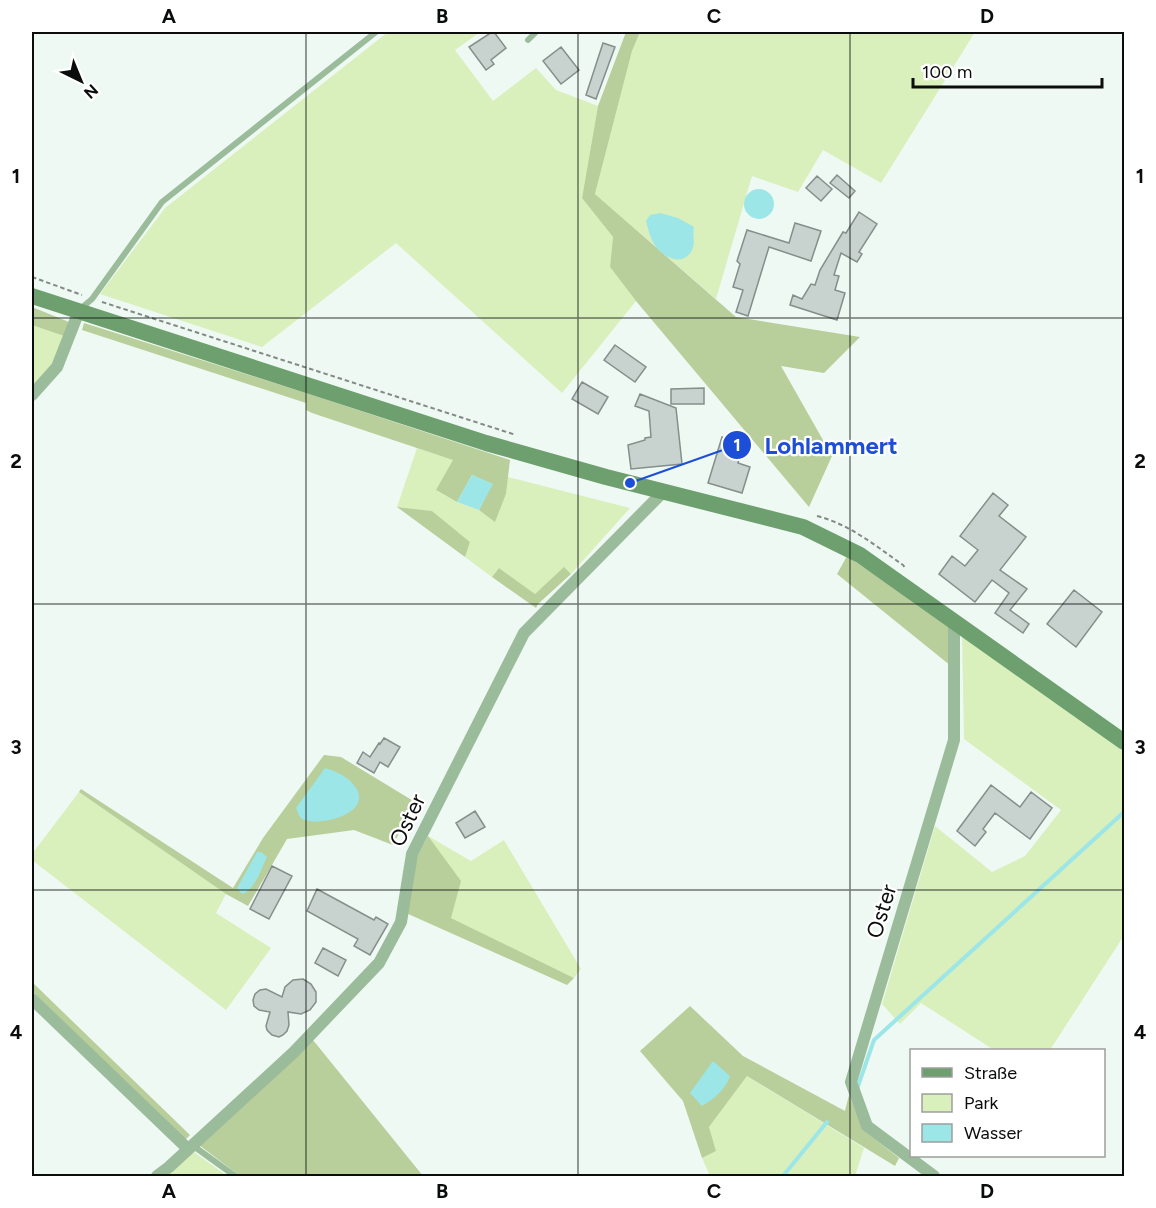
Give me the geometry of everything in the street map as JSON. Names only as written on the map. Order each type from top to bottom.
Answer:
[{"type":"main road","points":[[32,296],[486,443],[663,492],[803,527],[860,555],[1125,742]]},
{"type":"street","points":[[32,395],[57,367],[79,311]]},
{"type":"street","name":"Oster","points":[[157,1176],[294,1052],[379,963],[401,922],[412,854],[524,633],[663,492]]},
{"type":"street","name":"Oster","points":[[934,1176],[867,1126],[851,1082],[954,740],[954,621]]},
{"type":"street","points":[[32,999],[190,1147]]},
{"type":"lane","points":[[79,311],[92,299],[162,202],[376,32]]},
{"type":"lane","points":[[528,40],[536,32]]},
{"type":"lane","points":[[190,1147],[235,1176]]},
{"type":"green space","points":[[388,32],[480,32],[455,50],[493,101],[536,68],[556,90],[598,106],[582,198],[613,237],[610,267],[636,301],[562,393],[396,243],[262,347],[100,294],[165,208]]},
{"type":"green space","points":[[626,32],[640,32],[632,51],[595,194],[736,317],[860,337],[824,373],[781,366],[832,456],[809,507],[610,267],[613,237],[582,198],[598,106]]},
{"type":"green space","points":[[640,32],[975,32],[881,183],[823,150],[798,192],[752,176],[716,299],[595,194],[632,51]]},
{"type":"green space","points":[[32,307],[69,322],[64,336],[32,325]]},
{"type":"green space","points":[[84,323],[510,460],[506,494],[495,522],[479,510],[492,484],[472,475],[457,502],[436,490],[453,460],[312,413],[306,410],[306,403],[82,330]]},
{"type":"green space","points":[[32,325],[64,336],[53,364],[32,388]]},
{"type":"green space","points":[[417,448],[454,460],[437,491],[479,510],[495,521],[506,494],[508,477],[630,508],[571,574],[564,568],[535,594],[499,568],[492,577],[465,557],[470,542],[432,511],[397,507]]},
{"type":"green space","points":[[397,507],[432,511],[470,542],[465,557]]},
{"type":"green space","points":[[847,556],[950,626],[951,666],[837,574]]},
{"type":"green space","points":[[564,567],[571,574],[536,608],[492,577],[499,568],[535,594]]},
{"type":"green space","points":[[962,633],[1124,752],[1124,937],[1051,1049],[992,1049],[921,1003],[900,1024],[882,1004],[935,826],[992,872],[1025,856],[1061,810],[964,739]]},
{"type":"green space","points":[[324,755],[341,757],[415,802],[393,845],[354,830],[287,839],[248,906],[226,894],[79,792],[81,789],[233,888],[263,838]]},
{"type":"green space","points":[[79,792],[226,894],[216,913],[271,948],[226,1010],[32,860],[32,854]]},
{"type":"green space","points":[[428,836],[471,861],[504,840],[581,969],[574,978],[451,918]]},
{"type":"green space","points":[[428,836],[461,881],[451,918],[574,978],[567,985],[406,913],[417,857]]},
{"type":"green space","points":[[32,982],[190,1135],[185,1140],[32,991]]},
{"type":"green space","points":[[690,1006],[743,1056],[845,1111],[849,1095],[863,1130],[899,1158],[895,1166],[747,1076],[709,1127],[716,1151],[702,1158],[683,1101],[640,1051]]},
{"type":"green space","points":[[313,1040],[423,1176],[240,1176],[199,1145]]},
{"type":"green space","points":[[747,1076],[864,1148],[855,1176],[710,1176],[702,1158],[716,1151],[709,1127]]},
{"type":"green space","points":[[194,1152],[227,1176],[162,1176]]},
{"type":"water","points":[[759,189],[770,193],[774,204],[770,215],[759,219],[748,215],[744,204],[748,193]]},
{"type":"water","points":[[660,213],[678,218],[694,227],[692,250],[683,258],[673,259],[667,256],[658,249],[653,241],[646,221],[650,215]]},
{"type":"water","points":[[472,475],[493,484],[479,510],[457,502]]},
{"type":"water","points":[[325,768],[343,775],[350,781],[356,788],[359,798],[356,806],[349,813],[338,818],[306,820],[299,816],[296,808]]},
{"type":"water","points":[[257,852],[267,857],[254,884],[242,894],[237,888]]},
{"type":"water","points":[[713,1061],[730,1076],[719,1093],[702,1106],[690,1093]]},
{"type":"building","points":[[492,32],[506,48],[491,60],[494,64],[486,70],[469,47]]},
{"type":"building","points":[[603,43],[615,47],[596,99],[586,95]]},
{"type":"building","points":[[561,47],[579,70],[561,84],[543,61]]},
{"type":"building","points":[[837,175],[855,191],[849,198],[830,183]]},
{"type":"building","points":[[817,176],[832,189],[821,201],[806,188]]},
{"type":"building","points":[[859,212],[877,224],[859,252],[862,254],[857,262],[841,253],[834,275],[839,276],[835,290],[845,293],[837,320],[790,305],[793,295],[802,299],[811,284],[815,285],[820,270],[843,232],[846,233]]},
{"type":"building","points":[[795,223],[821,231],[811,261],[769,247],[748,316],[736,312],[743,290],[733,287],[740,264],[737,261],[747,230],[789,243]]},
{"type":"building","points":[[615,345],[646,367],[635,382],[604,360]]},
{"type":"building","points":[[582,382],[608,397],[598,414],[572,399]]},
{"type":"building","points":[[704,388],[704,404],[671,404],[671,389]]},
{"type":"building","points":[[640,394],[676,408],[682,464],[631,469],[628,445],[651,437],[649,411],[635,406]]},
{"type":"building","points":[[722,437],[743,444],[738,463],[750,467],[742,493],[708,483]]},
{"type":"building","points":[[993,493],[1008,505],[999,516],[1026,537],[1000,570],[1027,589],[1010,610],[1029,624],[1023,633],[995,613],[1009,593],[992,580],[975,602],[939,574],[952,556],[965,566],[978,550],[960,536]]},
{"type":"building","points":[[1074,590],[1102,612],[1076,647],[1047,624]]},
{"type":"building","points":[[384,738],[400,747],[388,767],[380,762],[374,773],[357,763],[363,752],[370,757]]},
{"type":"building","points":[[991,785],[1020,807],[1031,792],[1052,808],[1030,839],[995,813],[983,829],[986,832],[975,846],[957,831]]},
{"type":"building","points":[[475,811],[485,827],[465,838],[456,823]]},
{"type":"building","points":[[272,866],[292,876],[269,919],[250,909]]},
{"type":"building","points":[[317,889],[374,920],[376,917],[388,924],[370,955],[354,946],[358,939],[307,911]]},
{"type":"building","points":[[323,948],[346,960],[338,976],[315,963]]},
{"type":"building","points":[[303,979],[311,984],[316,992],[316,1002],[310,1010],[301,1014],[288,1012],[287,1031],[279,1037],[272,1035],[266,1026],[270,1012],[259,1010],[254,1006],[255,994],[266,989],[282,997],[285,987],[293,980]]},
{"type":"waterway","points":[[857,1089],[874,1040],[1124,812]]},
{"type":"waterway","points":[[783,1176],[827,1122]]},
{"type":"place","name":"Lohlammert","points":[[630,483]]}]
